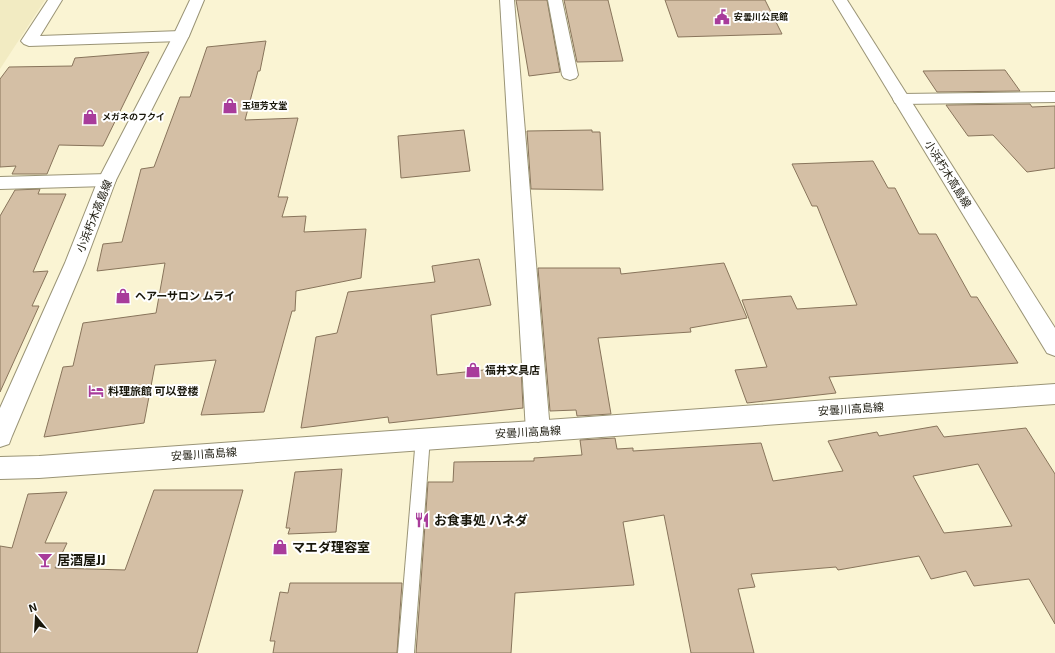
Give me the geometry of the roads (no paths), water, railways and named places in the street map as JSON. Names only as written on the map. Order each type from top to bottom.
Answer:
[{"type":"main road","points":[[55,0],[29,41],[181,36]]},
{"type":"main road","name":"小浜朽木高島線","points":[[0,436],[75,263],[107,180],[181,36],[197,0]]},
{"type":"main road","points":[[507,0],[538,431]]},
{"type":"main road","points":[[555,0],[570,75]]},
{"type":"main road","name":"小浜朽木高島線","points":[[840,0],[1055,347]]},
{"type":"main road","points":[[901,99],[1055,97]]},
{"type":"main road","points":[[0,183],[107,180]]},
{"type":"main road","name":"安曇川高島線","points":[[0,468],[39,467],[423,438],[1055,394]]},
{"type":"lane","points":[[406,653],[423,438]]},
{"type":"place","name":"安曇川公民館","points":[[722,17]]},
{"type":"place","name":"玉垣芳文堂","points":[[230,106]]},
{"type":"place","name":"メガネのフクイ","points":[[90,117]]},
{"type":"place","name":"ヘアーサロン ムライ","points":[[123,296]]},
{"type":"place","name":"福井文具店","points":[[473,370]]},
{"type":"place","name":"料理旅館 可以登楼","points":[[96,391]]},
{"type":"place","name":"お食事処 ハネダ","points":[[422,520]]},
{"type":"place","name":"マエダ理容室","points":[[280,547]]},
{"type":"place","name":"居酒屋JJ","points":[[45,560]]}]
